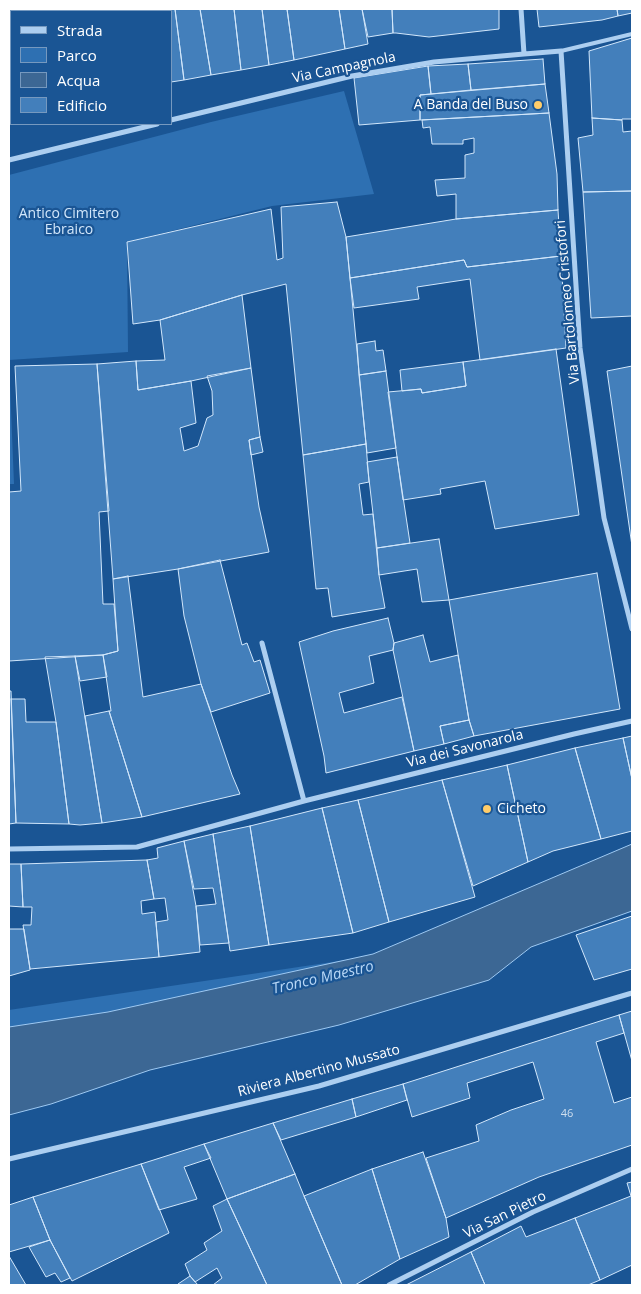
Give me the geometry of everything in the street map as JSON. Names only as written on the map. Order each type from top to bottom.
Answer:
[{"type":"street","points":[[521,9],[524,54],[561,52]]},
{"type":"street","name":"Via Bartolomeo Cristofori","points":[[561,52],[580,348],[604,518],[632,628]]},
{"type":"street","name":"Via Campagnola","points":[[172,120],[352,76],[434,62],[524,54]]},
{"type":"street","points":[[9,160],[153,125]]},
{"type":"street","points":[[262,643],[304,801]]},
{"type":"street","name":"Via dei Savonarola","points":[[9,849],[136,847],[304,801],[632,721]]},
{"type":"street","name":"Riviera Albertino Mussato","points":[[9,1159],[319,1086],[632,993]]},
{"type":"street","name":"Via San Pietro","points":[[389,1285],[533,1212],[632,1169]]},
{"type":"lane","points":[[561,52],[632,34]]},
{"type":"green space","name":"Antico Cimitero Ebraico","points":[[344,91],[374,194],[272,206],[127,242],[128,352],[9,360],[9,175],[211,122]]},
{"type":"green space","points":[[9,360],[14,484],[9,484]]},
{"type":"green space","points":[[420,949],[9,1065],[9,1010]]},
{"type":"water","name":"Tronco Maestro","points":[[632,844],[632,911],[531,947],[489,980],[339,1025],[150,1070],[51,1104],[9,1115],[9,1027],[108,1012],[373,954]]},
{"type":"building","points":[[87,9],[115,9],[115,10]]},
{"type":"building","points":[[115,9],[136,9],[136,10]]},
{"type":"building","points":[[175,9],[184,80],[172,82],[172,10],[156,10]]},
{"type":"building","points":[[175,9],[200,9],[211,75],[184,80]]},
{"type":"building","points":[[200,9],[234,9],[241,70],[211,75]]},
{"type":"building","points":[[234,9],[262,9],[269,65],[241,70]]},
{"type":"building","points":[[262,9],[287,9],[294,60],[269,65]]},
{"type":"building","points":[[287,9],[339,9],[345,49],[294,60]]},
{"type":"building","points":[[339,9],[362,9],[368,44],[345,49]]},
{"type":"building","points":[[362,9],[392,9],[393,33],[368,37]]},
{"type":"building","points":[[392,9],[499,9],[499,29],[429,37],[393,33]]},
{"type":"building","points":[[537,9],[617,9],[618,16],[602,20],[539,27]]},
{"type":"building","points":[[617,9],[632,9],[632,13],[618,16]]},
{"type":"building","points":[[9,13],[10,116],[9,117]]},
{"type":"building","points":[[632,38],[632,119],[592,118],[589,51]]},
{"type":"building","points":[[543,59],[545,84],[471,90],[468,64]]},
{"type":"building","points":[[468,64],[471,90],[431,94],[428,66]]},
{"type":"building","points":[[428,66],[431,94],[420,95],[420,120],[359,125],[354,78]]},
{"type":"building","points":[[545,84],[549,113],[420,120],[420,95]]},
{"type":"building","points":[[549,113],[557,174],[558,210],[456,219],[456,194],[437,196],[435,180],[465,178],[465,155],[474,153],[474,138],[463,140],[463,144],[432,144],[430,127],[423,128],[422,120]]},
{"type":"building","points":[[592,118],[622,120],[623,132],[632,131],[632,191],[583,192],[578,138],[593,135]]},
{"type":"building","points":[[632,191],[632,316],[591,318],[583,192]]},
{"type":"building","points":[[337,202],[346,237],[366,444],[303,455],[286,284],[242,295],[160,320],[133,324],[127,242],[271,209],[277,260],[283,258],[281,207]]},
{"type":"building","points":[[558,210],[561,256],[467,267],[464,260],[350,278],[346,237],[456,219]]},
{"type":"building","points":[[561,256],[566,348],[480,360],[470,279],[417,287],[419,299],[354,308],[350,278],[464,260],[467,267]]},
{"type":"building","points":[[242,295],[251,368],[138,390],[136,361],[165,360],[160,320]]},
{"type":"building","points":[[375,341],[376,351],[383,350],[386,371],[359,375],[357,344]]},
{"type":"building","points":[[556,349],[579,515],[495,529],[485,481],[440,489],[441,494],[403,500],[388,392],[421,389],[422,393],[466,386],[463,362]]},
{"type":"building","points":[[136,361],[138,390],[191,381],[196,423],[180,428],[184,451],[198,446],[207,418],[213,415],[212,391],[207,376],[251,368],[260,437],[249,440],[259,507],[269,552],[113,579],[97,364]]},
{"type":"building","points":[[463,362],[466,386],[422,393],[421,389],[402,391],[400,370]]},
{"type":"building","points":[[97,364],[109,511],[99,512],[103,604],[114,604],[118,651],[103,655],[9,661],[9,492],[21,491],[15,366]]},
{"type":"building","points":[[632,366],[632,546],[607,371]]},
{"type":"building","points":[[386,371],[396,448],[367,453],[359,375]]},
{"type":"building","points":[[260,437],[263,452],[251,455],[249,440]]},
{"type":"building","points":[[366,444],[369,482],[359,484],[363,515],[373,514],[379,575],[385,608],[332,617],[328,588],[316,589],[303,455]]},
{"type":"building","points":[[397,457],[410,543],[377,548],[367,462]]},
{"type":"building","points":[[439,539],[449,600],[422,602],[417,569],[379,575],[377,548]]},
{"type":"building","points":[[220,560],[242,645],[247,643],[254,662],[260,660],[270,693],[211,712],[201,684],[184,616],[178,569]]},
{"type":"building","points":[[597,573],[620,709],[474,736],[469,720],[449,600]]},
{"type":"building","points":[[128,576],[143,697],[201,684],[240,794],[142,817],[109,711],[111,711],[103,655],[118,651],[113,579]]},
{"type":"building","points":[[388,618],[394,643],[393,650],[369,656],[374,683],[339,693],[344,713],[402,697],[414,751],[326,773],[299,642],[333,631]]},
{"type":"building","points":[[423,635],[430,662],[458,655],[469,720],[440,726],[444,744],[414,751],[393,650],[394,643]]},
{"type":"building","points":[[103,655],[107,677],[80,681],[75,656]]},
{"type":"building","points":[[75,656],[102,823],[69,824],[56,722],[45,657]]},
{"type":"building","points":[[9,691],[11,691],[16,823],[9,824]]},
{"type":"building","points":[[11,699],[25,699],[26,722],[56,722],[69,824],[16,823]]},
{"type":"building","points":[[109,711],[142,817],[102,823],[85,716]]},
{"type":"building","points":[[469,720],[474,736],[444,744],[440,726]]},
{"type":"building","points":[[632,736],[632,779],[623,738]]},
{"type":"building","points":[[623,738],[632,779],[632,831],[601,839],[575,748]]},
{"type":"building","points":[[575,748],[601,839],[553,851],[528,862],[507,765]]},
{"type":"building","points":[[507,765],[528,862],[473,886],[442,780]]},
{"type":"building","points":[[442,780],[475,897],[389,922],[358,800]]},
{"type":"building","points":[[358,800],[389,922],[353,933],[322,808]]},
{"type":"building","points":[[322,808],[353,933],[269,945],[250,826]]},
{"type":"building","points":[[250,826],[269,945],[230,951],[213,834]]},
{"type":"building","points":[[213,834],[229,943],[200,945],[196,906],[216,904],[213,888],[194,889],[184,841]]},
{"type":"building","points":[[184,841],[196,906],[200,952],[159,957],[156,922],[168,920],[165,898],[154,899],[147,860],[158,858],[157,848]]},
{"type":"building","points":[[147,860],[154,899],[141,901],[142,914],[155,912],[159,957],[30,969],[23,925],[31,925],[32,907],[23,907],[21,864]]},
{"type":"building","points":[[9,864],[21,864],[23,907],[9,906]]},
{"type":"building","points":[[632,916],[632,969],[594,980],[576,935]]},
{"type":"building","points":[[9,929],[24,929],[30,970],[9,976]]},
{"type":"building","points":[[632,1011],[632,1061],[619,1015]]},
{"type":"building","points":[[619,1015],[624,1033],[596,1042],[614,1103],[632,1097],[632,1145],[539,1177],[446,1218],[426,1158],[479,1141],[476,1125],[511,1110],[544,1099],[533,1062],[467,1083],[470,1098],[412,1117],[403,1084]]},
{"type":"building","points":[[403,1084],[407,1100],[356,1117],[352,1099]]},
{"type":"building","points":[[352,1099],[356,1117],[281,1140],[273,1123]]},
{"type":"building","points":[[273,1123],[295,1174],[227,1199],[204,1144]]},
{"type":"building","points":[[204,1144],[211,1158],[184,1167],[197,1199],[159,1210],[141,1164]]},
{"type":"building","points":[[423,1152],[446,1218],[449,1237],[400,1259],[372,1169]]},
{"type":"building","points":[[141,1164],[169,1233],[72,1281],[50,1240],[33,1197]]},
{"type":"building","points":[[372,1169],[400,1259],[355,1285],[342,1285],[304,1196]]},
{"type":"building","points":[[295,1174],[342,1285],[267,1285],[227,1199]]},
{"type":"building","points":[[632,1182],[632,1265],[600,1280],[575,1218],[631,1196],[627,1183]]},
{"type":"building","points":[[33,1197],[50,1240],[9,1252],[9,1205]]},
{"type":"building","points":[[227,1199],[267,1285],[213,1285],[222,1278],[217,1268],[195,1282],[190,1276],[185,1264],[207,1250],[204,1243],[222,1231],[213,1206]]},
{"type":"building","points":[[575,1218],[600,1280],[588,1285],[485,1285],[471,1252],[521,1226],[526,1237]]},
{"type":"building","points":[[50,1240],[70,1278],[61,1282],[55,1273],[46,1277],[29,1247]]},
{"type":"building","points":[[471,1252],[485,1285],[406,1285]]},
{"type":"building","points":[[9,1256],[26,1285],[9,1285]]},
{"type":"building","points":[[190,1276],[198,1285],[177,1285],[178,1284]]},
{"type":"place","name":"A Banda del Buso","points":[[538,105]]},
{"type":"place","name":"Cicheto","points":[[487,809]]}]
